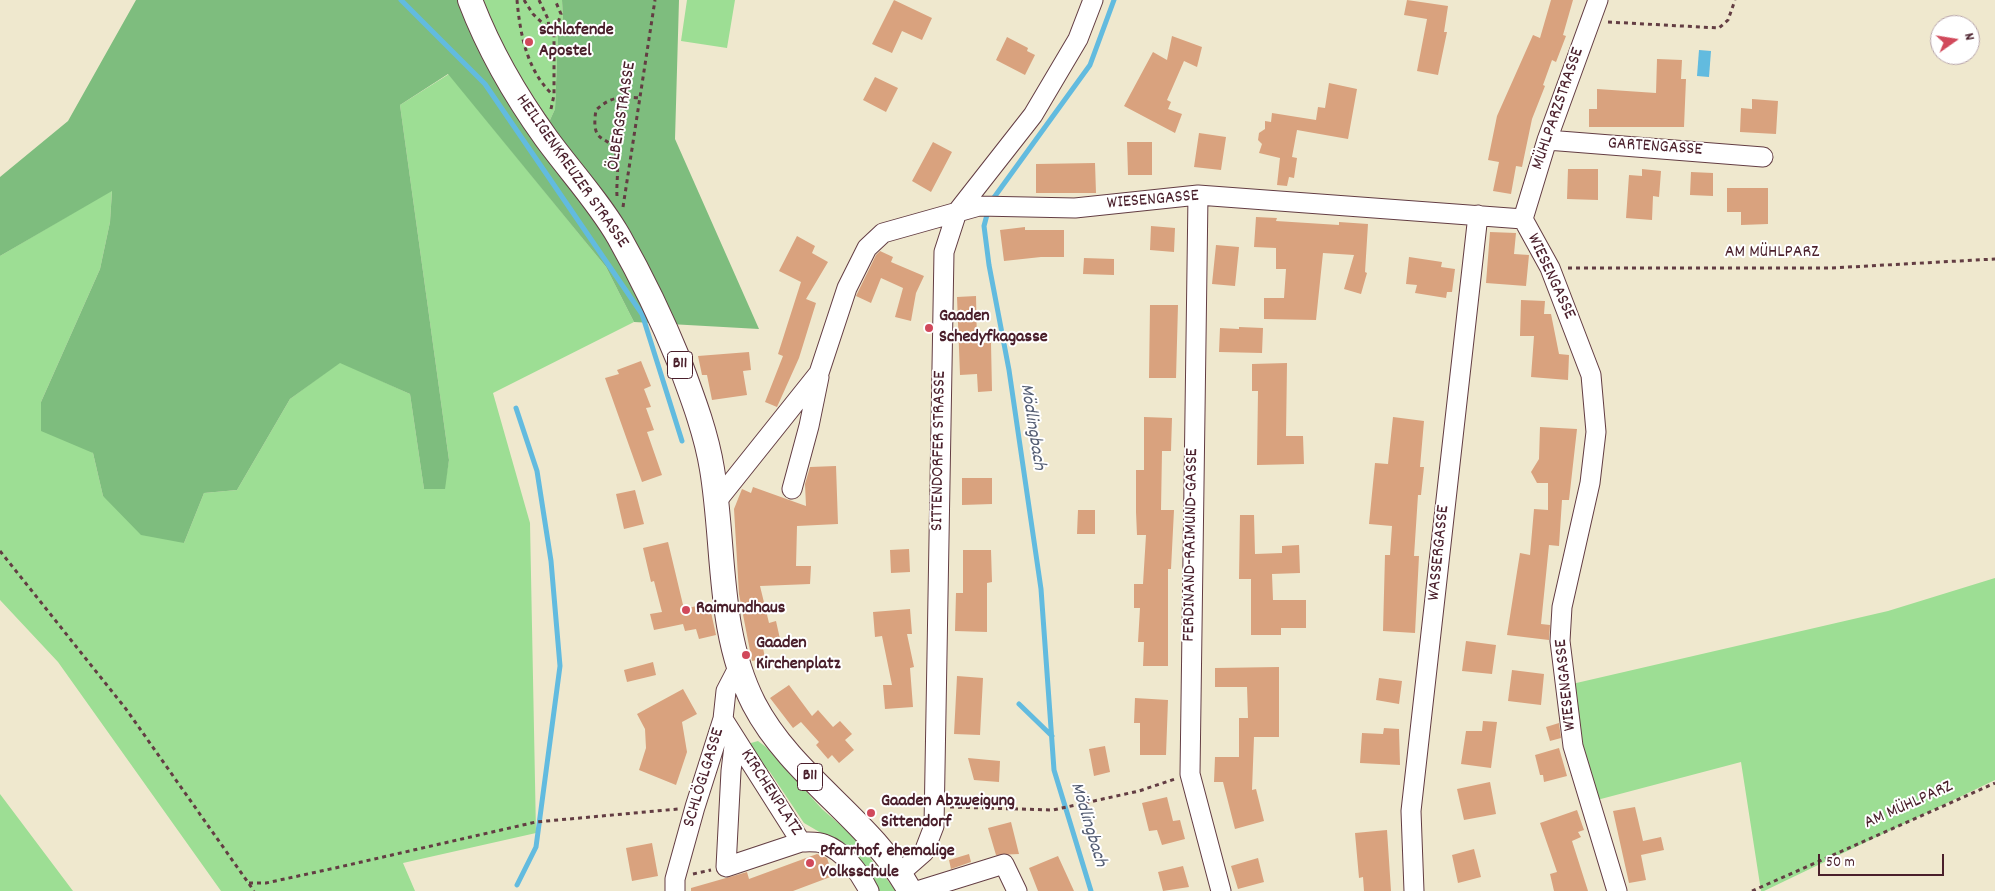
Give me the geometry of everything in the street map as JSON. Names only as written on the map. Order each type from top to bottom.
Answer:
[{"type":"main road","name":"HEILIGENKREUZER STRASSE","points":[[470,0],[490,48],[506,77],[540,130],[618,236],[649,296],[678,359],[701,423],[712,467],[728,621],[739,666]]},
{"type":"main road","name":"KIRCHENPLATZ","points":[[739,666],[753,703],[770,731],[792,759],[877,845],[905,882]]},
{"type":"street","name":"SITTENDORFER STRASSE","points":[[905,882],[924,852],[934,826],[944,252],[957,212],[1033,115],[1078,39],[1093,0]]},
{"type":"street","name":"MÜHLPARZSTRASSE","points":[[1523,219],[1546,140],[1598,0]]},
{"type":"street","name":"GARTENGASSE","points":[[1546,140],[1763,157]]},
{"type":"street","name":"WIESENGASSE","points":[[815,379],[847,288],[867,248],[883,233],[979,206],[1075,208],[1198,195],[1523,219],[1550,268],[1592,375],[1596,432],[1590,483],[1562,606],[1560,641],[1573,746],[1617,891]]},
{"type":"street","name":"FERDINAND-RAIMUND-GASSE","points":[[1198,195],[1190,774],[1221,891]]},
{"type":"street","name":"WASSERGASSE","points":[[1414,891],[1411,811],[1478,215]]},
{"type":"street","points":[[716,502],[815,379]]},
{"type":"street","points":[[792,489],[810,426],[815,379]]},
{"type":"street","name":"SCHLÖGLGASSE","points":[[676,891],[675,879],[723,719],[726,692],[739,666]]},
{"type":"street","name":"KIRCHENPLATZ","points":[[723,719],[801,842],[824,843],[843,856],[862,877],[869,891]]},
{"type":"street","points":[[735,738],[731,771],[726,867],[801,842]]},
{"type":"street","points":[[917,891],[1004,864],[1017,891]]},
{"type":"path","points":[[516,0],[518,20],[527,54],[545,87],[554,95]]},
{"type":"path","points":[[524,0],[533,14],[554,34]]},
{"type":"path","points":[[539,0],[550,29]]},
{"type":"path","points":[[549,111],[554,95],[554,34],[560,14],[555,0]]},
{"type":"path","name":"ÖLBERGSTRASSE","points":[[640,98],[621,96],[606,101],[596,110],[593,126],[601,140],[610,145],[615,151],[616,195],[622,210],[640,98],[655,0]]},
{"type":"path","points":[[1590,21],[1718,28],[1728,20],[1735,0]]},
{"type":"path","name":"AM MÜHLPARZ","points":[[1550,268],[1831,268],[1995,259]]},
{"type":"path","points":[[0,550],[126,709],[254,891]]},
{"type":"path","points":[[934,807],[1053,810],[1139,791],[1190,774]]},
{"type":"path","name":"AM MÜHLPARZ","points":[[1752,891],[1995,783]]},
{"type":"path","points":[[249,884],[266,883],[536,822],[695,808]]},
{"type":"green space","points":[[136,0],[481,0],[503,47],[550,120],[555,109],[558,35],[563,21],[562,0],[679,0],[675,139],[759,329],[634,322],[606,267],[448,74],[400,105],[449,460],[445,489],[424,489],[410,394],[340,363],[290,399],[237,490],[204,493],[184,543],[141,535],[103,496],[93,453],[41,431],[41,402],[100,269],[110,222],[112,191],[0,256],[0,177],[68,121]]},
{"type":"green space","points":[[481,0],[562,0],[563,21],[558,35],[555,109],[550,120],[503,47]]},
{"type":"green space","points":[[687,0],[735,0],[727,48],[681,41]]},
{"type":"green space","points":[[449,74],[606,267],[634,322],[493,393],[530,523],[536,833],[403,863],[415,891],[221,891],[58,662],[0,600],[0,256],[112,190],[110,222],[100,269],[41,402],[93,453],[103,496],[184,543],[204,493],[237,490],[290,399],[340,362],[410,394],[424,489],[444,489],[449,460],[400,105]]},
{"type":"green space","points":[[1995,578],[1995,780],[1764,891],[1761,891],[1741,762],[1597,800],[1586,761],[1572,684],[1888,611]]},
{"type":"green space","points":[[758,741],[766,747],[822,809],[853,836],[896,891],[878,891],[867,871],[852,851],[804,823],[770,772],[747,750],[751,743]]},
{"type":"green space","points":[[0,794],[73,891],[0,891]]},
{"type":"water","points":[[1699,50],[1711,51],[1709,77],[1697,76]]},
{"type":"building","points":[[894,0],[932,18],[922,40],[902,31],[892,53],[872,44]]},
{"type":"building","points":[[1407,0],[1448,6],[1444,32],[1447,32],[1438,75],[1417,71],[1427,19],[1404,15]]},
{"type":"building","points":[[1551,0],[1573,0],[1563,35],[1566,36],[1556,62],[1552,60],[1543,85],[1545,86],[1532,119],[1522,167],[1516,166],[1511,194],[1493,191],[1499,162],[1488,160],[1497,116],[1533,35],[1540,38]]},
{"type":"building","points":[[1172,36],[1202,47],[1197,67],[1184,61],[1167,100],[1171,102],[1168,109],[1182,114],[1175,133],[1124,106],[1153,52],[1167,60]]},
{"type":"building","points":[[1007,37],[1028,48],[1027,51],[1035,55],[1025,75],[996,60]]},
{"type":"building","points":[[1657,59],[1682,60],[1681,79],[1686,79],[1684,127],[1589,127],[1589,109],[1597,109],[1597,89],[1656,93]]},
{"type":"building","points":[[875,77],[898,88],[886,112],[863,100]]},
{"type":"building","points":[[1329,83],[1357,89],[1348,139],[1297,130],[1292,157],[1297,158],[1294,178],[1289,177],[1287,186],[1277,185],[1280,158],[1259,153],[1262,144],[1258,140],[1259,133],[1265,129],[1265,121],[1271,122],[1272,113],[1316,120],[1318,107],[1325,108]]},
{"type":"building","points":[[1752,99],[1778,101],[1776,134],[1740,132],[1741,108],[1752,109]]},
{"type":"building","points":[[1199,133],[1226,137],[1221,170],[1194,167]]},
{"type":"building","points":[[933,142],[952,152],[931,192],[912,181]]},
{"type":"building","points":[[1127,142],[1152,142],[1152,175],[1128,175]]},
{"type":"building","points":[[1095,163],[1096,193],[1036,193],[1036,164]]},
{"type":"building","points":[[1568,169],[1598,169],[1598,200],[1567,199]]},
{"type":"building","points":[[1642,169],[1661,171],[1659,197],[1653,196],[1652,220],[1626,218],[1629,175],[1642,176]]},
{"type":"building","points":[[1691,172],[1713,173],[1713,196],[1690,195]]},
{"type":"building","points":[[1727,188],[1768,188],[1768,224],[1741,225],[1741,212],[1727,212]]},
{"type":"building","points":[[1256,217],[1277,218],[1276,221],[1339,225],[1339,222],[1368,224],[1365,272],[1367,273],[1361,294],[1344,289],[1354,255],[1323,253],[1316,320],[1264,319],[1264,298],[1284,298],[1286,269],[1276,269],[1276,248],[1254,247]]},
{"type":"building","points":[[1151,226],[1175,228],[1174,252],[1150,250]]},
{"type":"building","points":[[1025,227],[1025,230],[1064,230],[1064,257],[1041,257],[1004,261],[1000,230]]},
{"type":"building","points":[[1490,232],[1516,233],[1514,254],[1529,255],[1526,286],[1486,283]]},
{"type":"building","points":[[797,236],[815,246],[812,253],[828,262],[806,299],[816,303],[799,358],[777,407],[765,402],[783,356],[778,354],[801,282],[779,271]]},
{"type":"building","points":[[1216,245],[1239,247],[1235,286],[1212,284]]},
{"type":"building","points":[[880,251],[893,257],[891,262],[924,276],[916,293],[911,321],[895,317],[903,288],[881,278],[871,303],[856,296],[876,255]]},
{"type":"building","points":[[1409,257],[1442,262],[1441,267],[1455,269],[1452,292],[1447,292],[1446,298],[1415,293],[1417,285],[1406,284]]},
{"type":"building","points":[[1084,258],[1114,259],[1114,275],[1083,274]]},
{"type":"building","points":[[976,296],[977,343],[991,343],[992,391],[978,392],[977,374],[960,375],[957,297]]},
{"type":"building","points":[[1521,300],[1545,301],[1544,314],[1551,314],[1559,354],[1569,355],[1568,380],[1531,377],[1534,336],[1520,336]]},
{"type":"building","points":[[1150,305],[1178,305],[1176,378],[1149,378]]},
{"type":"building","points":[[1239,327],[1263,328],[1262,353],[1219,352],[1220,328],[1239,329]]},
{"type":"building","points":[[749,352],[751,370],[743,371],[747,395],[712,400],[707,375],[702,375],[698,356]]},
{"type":"building","points":[[641,361],[651,386],[644,389],[651,407],[646,408],[654,430],[647,432],[662,475],[642,482],[605,378],[619,374],[617,370]]},
{"type":"building","points":[[1287,363],[1286,436],[1303,436],[1304,464],[1257,465],[1258,391],[1252,391],[1252,364]]},
{"type":"building","points":[[1144,417],[1172,418],[1171,451],[1162,451],[1161,510],[1174,510],[1171,569],[1168,569],[1168,666],[1143,666],[1144,642],[1138,642],[1140,608],[1134,608],[1134,584],[1143,584],[1146,535],[1137,535],[1136,512],[1136,470],[1144,470]]},
{"type":"building","points":[[1393,417],[1424,421],[1420,467],[1424,467],[1421,495],[1418,495],[1414,556],[1419,556],[1415,633],[1383,631],[1385,555],[1390,555],[1392,526],[1369,524],[1375,463],[1388,464]]},
{"type":"building","points":[[1540,427],[1577,429],[1569,500],[1562,500],[1559,546],[1549,545],[1541,624],[1550,625],[1549,640],[1507,635],[1520,553],[1530,555],[1534,509],[1548,510],[1548,483],[1537,483],[1531,472],[1539,459]]},
{"type":"building","points":[[836,466],[838,524],[797,526],[796,566],[811,566],[810,584],[760,586],[769,623],[776,621],[780,639],[762,643],[765,658],[752,661],[739,594],[734,509],[742,489],[751,493],[753,487],[806,506],[805,484],[810,467]]},
{"type":"building","points":[[962,478],[992,478],[992,504],[962,505]]},
{"type":"building","points":[[635,490],[644,524],[624,529],[616,494]]},
{"type":"building","points":[[1078,510],[1095,510],[1095,534],[1077,534]]},
{"type":"building","points":[[1240,515],[1254,515],[1255,554],[1282,553],[1282,546],[1299,545],[1300,573],[1272,574],[1273,600],[1306,600],[1306,628],[1281,628],[1281,635],[1251,635],[1251,579],[1239,579]]},
{"type":"building","name":"Raimundhaus","points":[[668,542],[684,609],[709,603],[716,635],[699,639],[696,629],[685,631],[683,624],[654,630],[650,614],[662,612],[654,581],[651,582],[643,548]]},
{"type":"building","points":[[909,549],[910,572],[891,573],[890,550]]},
{"type":"building","points":[[963,550],[991,550],[992,582],[987,583],[987,632],[955,631],[956,593],[963,593]]},
{"type":"building","points":[[910,609],[912,634],[907,634],[914,667],[910,668],[913,707],[885,709],[883,685],[892,685],[882,636],[875,637],[873,612]]},
{"type":"building","points":[[1466,641],[1496,645],[1492,674],[1462,671]]},
{"type":"building","points":[[653,662],[656,675],[627,682],[624,670]]},
{"type":"building","points":[[1279,667],[1279,737],[1254,737],[1252,790],[1256,789],[1264,821],[1235,829],[1223,782],[1214,782],[1215,757],[1239,757],[1239,718],[1248,718],[1247,687],[1215,687],[1215,668]]},
{"type":"building","points":[[1512,670],[1544,674],[1541,705],[1508,701]]},
{"type":"building","points":[[957,676],[983,678],[980,735],[954,734]]},
{"type":"building","points":[[1379,678],[1402,681],[1399,704],[1376,700]]},
{"type":"building","points":[[789,685],[812,716],[818,710],[833,727],[840,721],[852,734],[845,740],[854,750],[839,763],[832,755],[828,759],[816,745],[819,742],[801,722],[793,728],[770,698]]},
{"type":"building","points":[[683,689],[697,714],[682,722],[687,752],[676,785],[639,770],[646,748],[645,729],[637,714]]},
{"type":"building","points":[[1135,698],[1168,700],[1166,755],[1140,755],[1140,723],[1134,723]]},
{"type":"building","points":[[1483,721],[1497,722],[1491,768],[1461,764],[1466,731],[1482,731]]},
{"type":"building","points":[[1559,723],[1561,738],[1550,741],[1546,727]]},
{"type":"building","points":[[1384,728],[1399,729],[1400,765],[1360,763],[1362,733],[1383,734]]},
{"type":"building","points":[[1105,746],[1110,772],[1094,776],[1089,749]]},
{"type":"building","points":[[1559,748],[1567,776],[1544,782],[1543,775],[1540,775],[1535,755]]},
{"type":"building","points":[[968,758],[1000,761],[999,782],[974,780]]},
{"type":"building","points":[[1490,782],[1496,814],[1464,820],[1457,789]]},
{"type":"building","points":[[1167,797],[1173,821],[1180,820],[1185,839],[1162,845],[1157,830],[1149,831],[1142,803]]},
{"type":"building","points":[[1635,807],[1643,841],[1661,837],[1664,850],[1641,855],[1646,880],[1629,883],[1613,811]]},
{"type":"building","points":[[1577,810],[1584,830],[1578,832],[1581,837],[1572,841],[1588,891],[1554,891],[1550,874],[1557,872],[1540,823]]},
{"type":"building","points":[[1011,822],[1019,854],[996,855],[988,828]]},
{"type":"building","points":[[1387,830],[1391,891],[1364,891],[1363,877],[1359,878],[1355,833]]},
{"type":"building","points":[[652,843],[658,876],[632,881],[626,848]]},
{"type":"building","points":[[1474,849],[1481,877],[1458,883],[1452,855]]},
{"type":"building","name":"Pfarrhof, ehemalige Volksschule","points":[[817,854],[827,858],[833,876],[793,891],[691,891],[691,888],[747,872],[749,879]]},
{"type":"building","points":[[969,854],[971,862],[951,869],[949,860]]},
{"type":"building","points":[[1058,856],[1074,891],[1038,891],[1029,868]]},
{"type":"building","points":[[1258,858],[1264,882],[1238,889],[1231,866]]},
{"type":"building","points":[[1183,866],[1189,887],[1163,891],[1158,872]]},
{"type":"waterway","points":[[401,0],[485,84],[642,314],[682,441]]},
{"type":"waterway","name":"Mödlingbach","points":[[990,203],[1090,65],[1114,0]]},
{"type":"waterway","name":"Mödlingbach","points":[[988,211],[984,226],[989,265],[1009,370],[1041,589],[1054,770],[1091,891]]},
{"type":"waterway","points":[[516,408],[537,471],[551,561],[560,666],[536,847],[517,885]]},
{"type":"waterway","points":[[1019,704],[1052,736]]},
{"type":"place","name":"schlafende Apostel","points":[[529,42]]},
{"type":"place","name":"Gaaden Schedyfkagasse","points":[[929,328]]},
{"type":"place","name":"Raimundhaus","points":[[686,610]]},
{"type":"place","name":"Gaaden Kirchenplatz","points":[[746,655]]},
{"type":"place","name":"Gaaden Abzweigung Sittendorf","points":[[871,813]]},
{"type":"place","name":"Pfarrhof, ehemalige Volksschule","points":[[810,863]]}]
